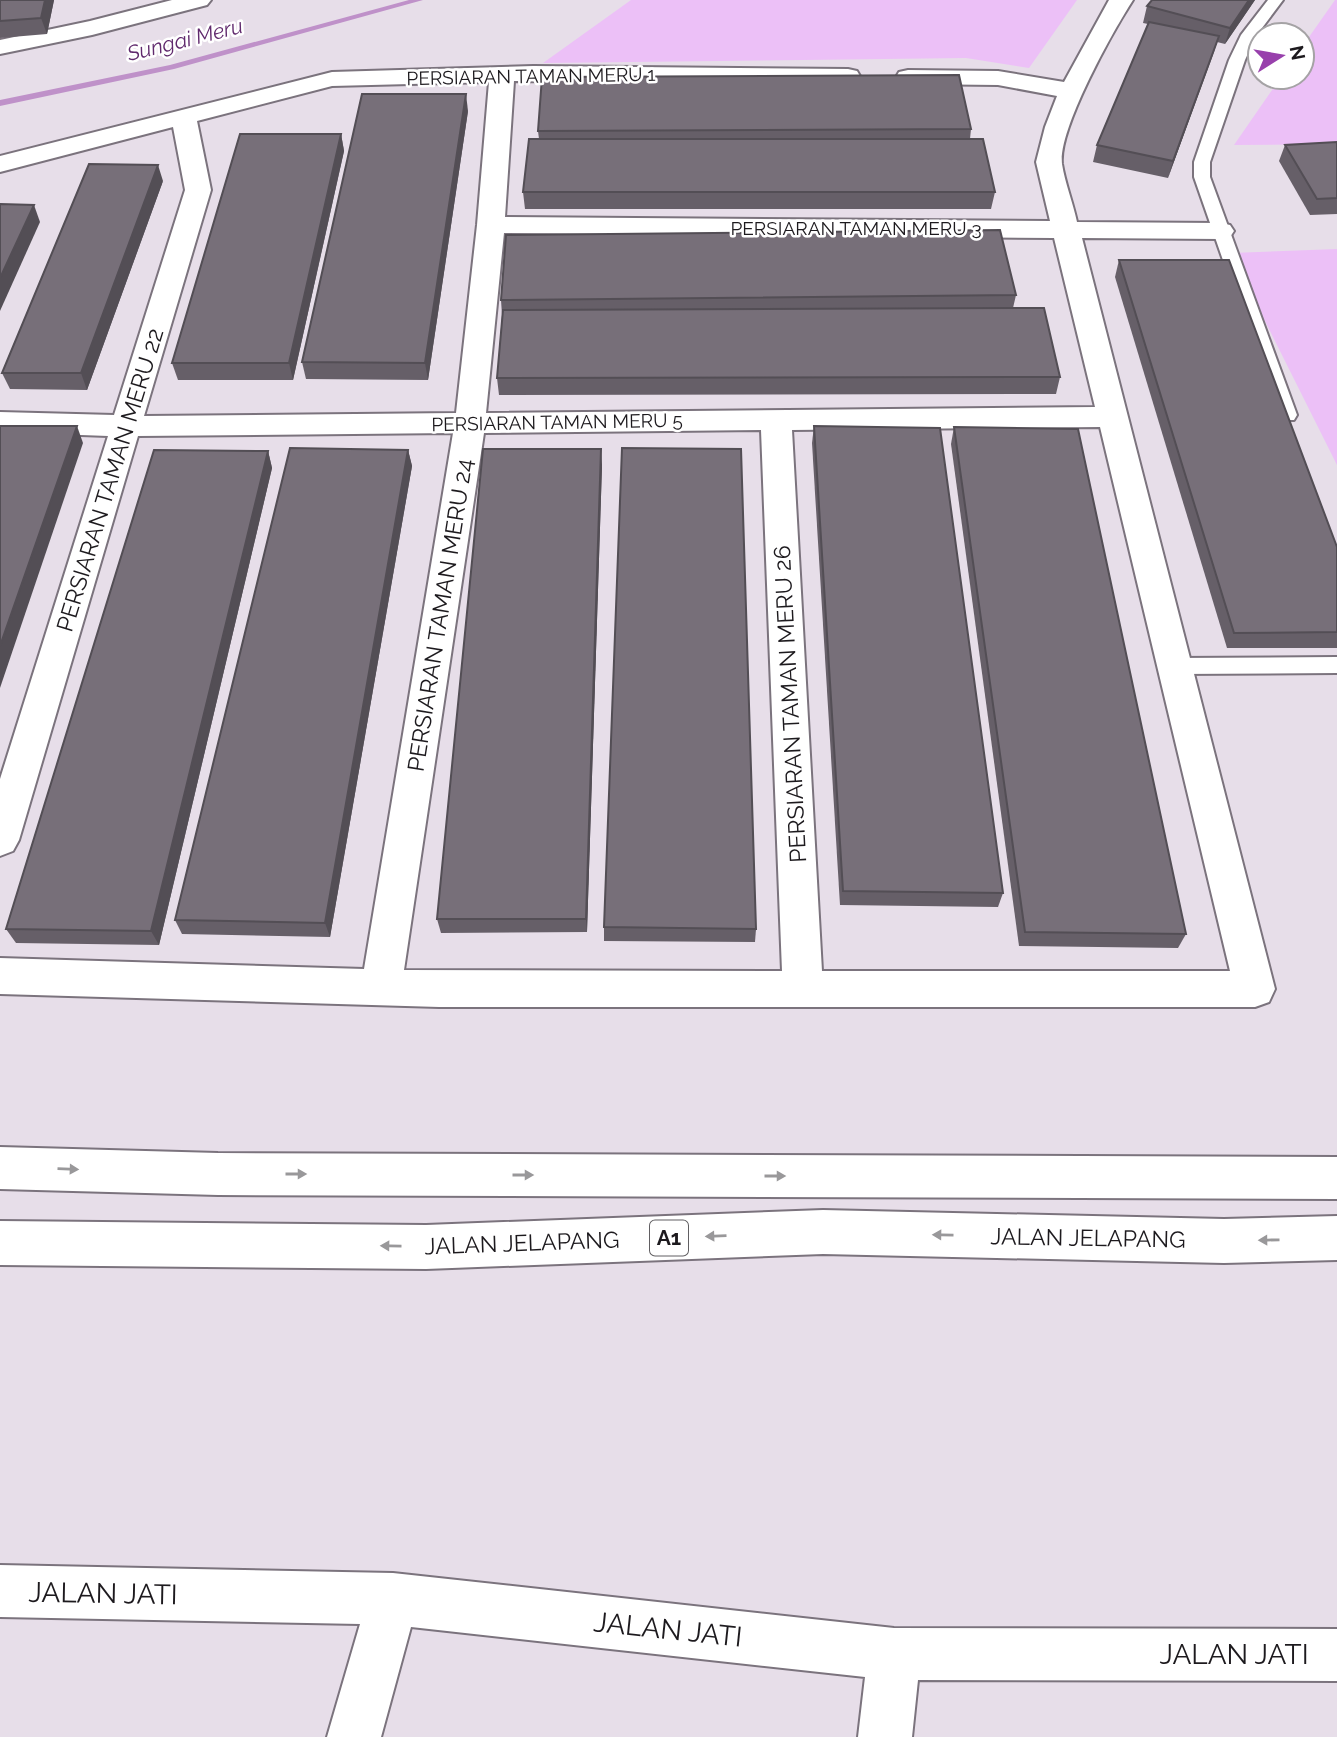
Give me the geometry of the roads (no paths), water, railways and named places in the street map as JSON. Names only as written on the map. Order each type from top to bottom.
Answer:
[{"type":"street","points":[[92,28],[95,0]]},
{"type":"street","points":[[0,47],[92,28],[200,0]]},
{"type":"street","points":[[0,976],[381,987],[1255,989],[1049,162],[1049,150],[1073,91],[1121,0]]},
{"type":"street","name":"PERSIARAN TAMAN MERU 1","points":[[0,164],[332,79],[502,74],[998,78],[1073,91]]},
{"type":"street","name":"PERSIARAN TAMAN MERU 24","points":[[381,987],[470,424],[491,225],[502,74]]},
{"type":"street","name":"PERSIARAN TAMAN MERU 22","points":[[0,840],[198,190],[184,117]]},
{"type":"street","name":"PERSIARAN TAMAN MERU 3","points":[[491,225],[1220,231]]},
{"type":"street","name":"PERSIARAN TAMAN MERU 5","points":[[0,422],[127,426],[1114,417]]},
{"type":"street","name":"PERSIARAN TAMAN MERU 26","points":[[776,419],[803,988]]},
{"type":"street","points":[[0,1167],[232,1174],[1337,1178]]},
{"type":"street","name":"JALAN JELAPANG","points":[[0,1243],[426,1247],[823,1233],[1224,1241],[1337,1238]]},
{"type":"street","name":"JALAN JATI","points":[[0,1591],[393,1599],[894,1654],[1337,1654]]},
{"type":"street","points":[[354,1737],[393,1599]]},
{"type":"street","points":[[885,1737],[894,1654]]},
{"type":"lane","points":[[1276,0],[1250,35],[1237,60],[1202,162],[1202,177],[1295,437]]},
{"type":"lane","points":[[1175,666],[1337,665]]},
{"type":"waterway","name":"Sungai Meru","points":[[0,103],[171,67],[419,0]]}]
